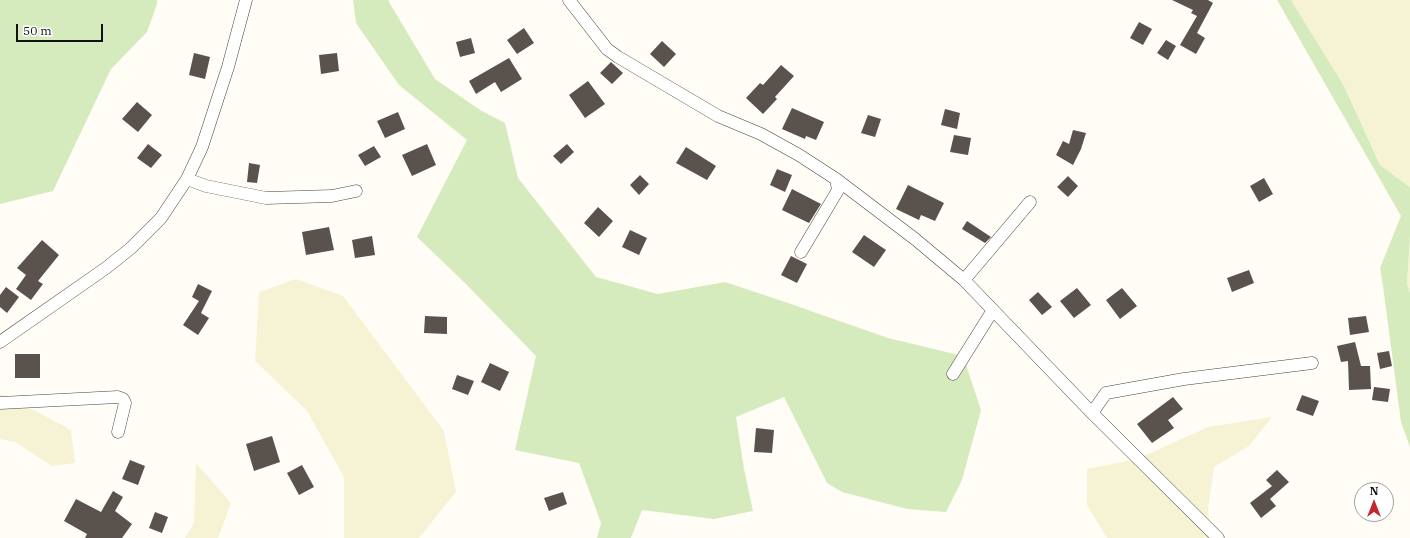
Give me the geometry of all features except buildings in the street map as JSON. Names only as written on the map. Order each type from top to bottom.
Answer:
[{"type":"street","points":[[0,342],[100,272],[130,248],[161,218],[187,179],[206,135],[228,67],[246,0]]},
{"type":"street","points":[[569,0],[606,49],[718,116],[761,134],[799,155],[836,179],[915,238],[964,280],[1092,412],[1218,538]]},
{"type":"street","points":[[187,179],[206,186],[266,198],[332,196],[356,191]]},
{"type":"street","points":[[801,252],[838,190],[836,179]]},
{"type":"street","points":[[964,280],[1030,202]]},
{"type":"street","points":[[953,374],[993,310]]},
{"type":"street","points":[[1092,412],[1106,393],[1184,379],[1312,363]]},
{"type":"street","points":[[1,404],[118,397],[123,399],[125,403],[118,432]]},
{"type":"shaded area","points":[[1291,0],[1410,0],[1410,187],[1380,165],[1344,86]]},
{"type":"shaded area","points":[[1410,236],[1410,293],[1407,284]]},
{"type":"shaded area","points":[[296,279],[343,296],[444,431],[456,492],[419,538],[344,538],[344,477],[307,411],[255,361],[259,292]]},
{"type":"shaded area","points":[[0,394],[71,430],[75,463],[52,466],[15,442],[0,439]]},
{"type":"shaded area","points":[[1272,417],[1249,446],[1214,467],[1208,509],[1211,538],[1107,538],[1087,505],[1087,469],[1137,459],[1208,427]]},
{"type":"shaded area","points":[[196,463],[231,503],[218,538],[185,538],[194,523]]},
{"type":"green space","points":[[0,0],[157,0],[157,4],[147,32],[111,69],[53,191],[0,204]]},
{"type":"green space","points":[[353,0],[389,0],[435,79],[480,110],[505,123],[518,178],[596,277],[658,294],[725,282],[888,338],[963,356],[981,410],[962,480],[946,512],[907,509],[842,492],[827,483],[784,397],[736,417],[744,469],[753,511],[714,519],[642,510],[631,538],[597,538],[601,523],[579,463],[515,450],[536,356],[465,283],[417,237],[467,140],[399,85],[356,23]]},
{"type":"green space","points":[[1277,0],[1291,0],[1344,86],[1380,165],[1410,187],[1410,236],[1407,284],[1410,293],[1410,447],[1401,422],[1380,268],[1401,216]]}]
